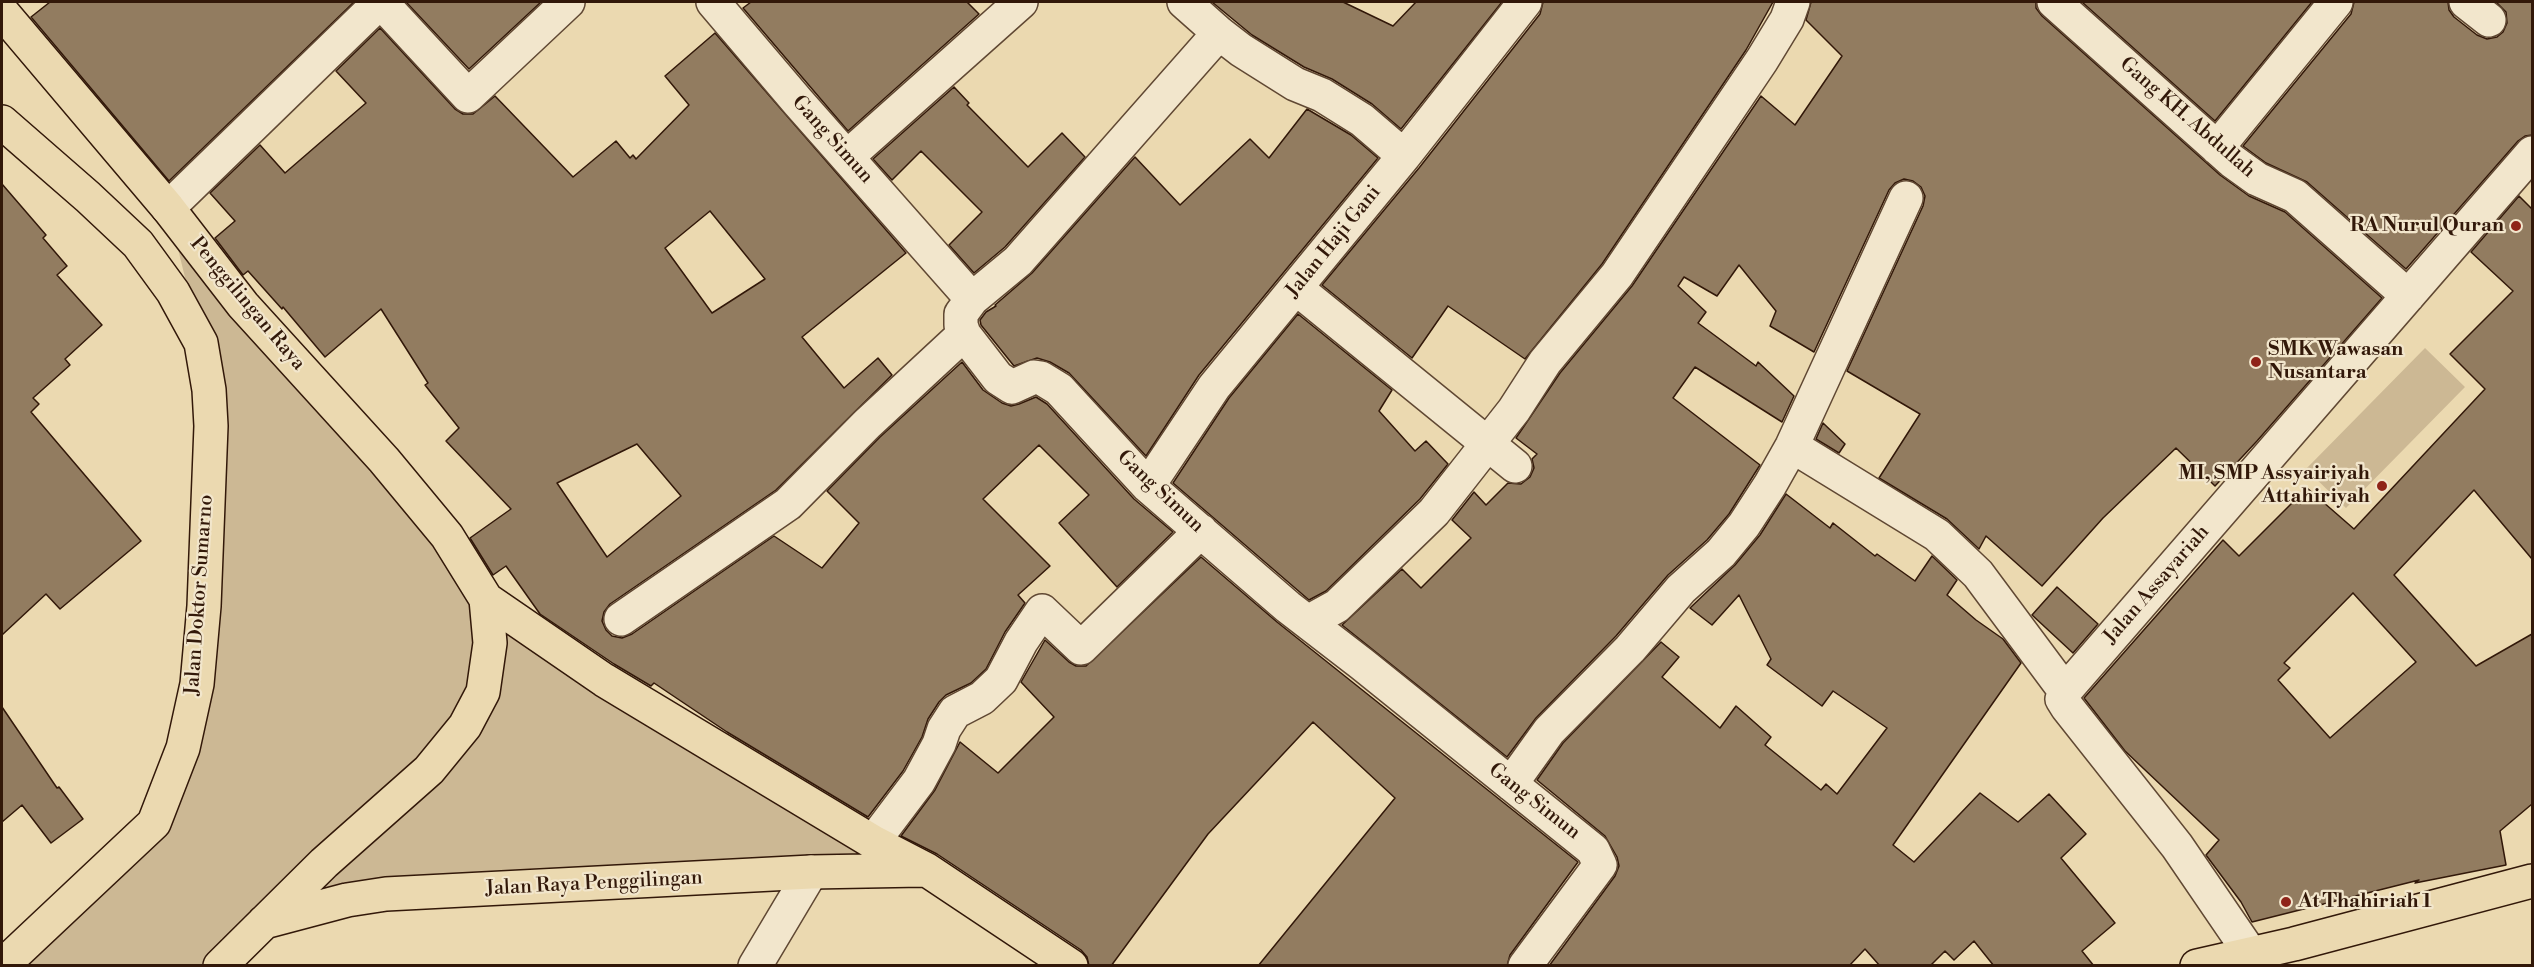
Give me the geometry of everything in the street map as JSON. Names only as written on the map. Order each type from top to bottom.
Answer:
[{"type":"main road","name":"Penggilingan Raya","points":[[2,12],[168,208],[243,305],[384,460],[447,536],[486,599]]},
{"type":"main road","name":"Jalan Doktor Sumarno","points":[[2,122],[138,244],[173,292],[201,343],[211,426],[204,606],[197,684],[183,748],[154,823],[2,966]]},
{"type":"main road","points":[[486,599],[604,680],[873,842],[927,870],[1071,966]]},
{"type":"main road","points":[[220,966],[340,848],[429,770],[465,726],[483,692],[490,643],[486,599]]},
{"type":"main road","name":"Jalan Raya Penggilingan","points":[[264,922],[347,900],[386,894],[811,872],[927,870]]},
{"type":"main road","points":[[2196,966],[2254,959],[2283,946],[2532,881]]},
{"type":"street","points":[[168,208],[381,2],[468,96],[568,2]]},
{"type":"street","name":"Gang Simun","points":[[713,2],[972,298]]},
{"type":"street","points":[[847,157],[1021,2]]},
{"type":"street","points":[[1184,2],[1218,33],[1295,84],[1322,95],[1362,120],[1404,156]]},
{"type":"street","name":"Jalan Haji Gani","points":[[1148,486],[1214,387],[1404,156],[1525,2]]},
{"type":"street","points":[[1308,622],[1337,606],[1434,512],[1514,410],[1545,362],[1617,275],[1762,60],[1787,19],[1793,2]]},
{"type":"street","name":"Gang KH. Abdullah","points":[[2054,2],[2217,148],[2258,179],[2295,196],[2408,296]]},
{"type":"street","points":[[2217,148],[2336,2]]},
{"type":"street","points":[[621,619],[789,504],[867,424],[964,334],[961,314],[972,298],[1018,261],[1218,33]]},
{"type":"street","name":"Jalan Assayariah","points":[[2065,691],[2532,153]]},
{"type":"street","points":[[1511,784],[1549,731],[1630,649],[1681,589],[1721,553],[1770,485],[1792,446],[1906,198]]},
{"type":"street","points":[[1296,288],[1515,466]]},
{"type":"street","name":"Gang Simun","points":[[964,334],[1004,383],[1012,387],[1034,377],[1048,380],[1059,389],[1148,486],[1288,607],[1586,843],[1600,865],[1525,966]]},
{"type":"street","points":[[1792,446],[1938,535],[1978,574],[2065,691],[2062,699],[2067,707],[2177,846],[2254,959]]},
{"type":"street","points":[[873,842],[914,789],[956,711],[982,698],[1001,680],[1021,642],[1042,611],[1081,648],[1201,531]]},
{"type":"street","points":[[755,966],[811,872]]},
{"type":"shaded area","points":[[168,208],[486,599],[927,870],[513,888],[264,922],[220,965],[2,966],[154,823],[183,747],[201,343]]},
{"type":"shaded area","points":[[2425,348],[2465,387],[2346,508],[2306,469]]},
{"type":"building","points":[[50,2],[354,2],[169,181],[31,17]]},
{"type":"building","points":[[406,2],[541,2],[469,69]]},
{"type":"building","points":[[751,2],[967,2],[979,14],[848,131],[743,8]]},
{"type":"building","points":[[1212,2],[1343,2],[1393,26],[1416,2],[1502,2],[1401,129],[1372,104],[1332,79],[1304,67],[1252,35]]},
{"type":"building","points":[[1543,2],[1773,2],[1746,50],[1602,264],[1525,359],[1448,306],[1412,358],[1322,285],[1419,168],[1540,14]]},
{"type":"building","points":[[1811,2],[2036,2],[2036,8],[2042,16],[2220,175],[2249,196],[2285,212],[2382,298],[2215,486],[2176,448],[2103,518],[2042,586],[1986,536],[1979,549],[1947,519],[1879,478],[1920,414],[1847,371],[1923,206],[1925,196],[1921,187],[1913,181],[1904,179],[1895,183],[1889,190],[1814,352],[1770,326],[1776,311],[1739,265],[1717,296],[1684,277],[1678,286],[1706,312],[1698,323],[1756,366],[1758,362],[1794,396],[1782,422],[1695,367],[1673,398],[1760,465],[1729,514],[1707,540],[1668,575],[1616,636],[1536,718],[1507,757],[1342,625],[1402,569],[1421,588],[1471,538],[1452,520],[1474,492],[1486,505],[1508,483],[1521,484],[1530,477],[1534,468],[1532,459],[1537,454],[1516,438],[1560,373],[1632,286],[1761,96],[1795,125],[1842,56],[1806,20]]},
{"type":"building","points":[[2082,2],[2312,2],[2215,121]]},
{"type":"building","points":[[2354,2],[2448,2],[2449,10],[2454,17],[2477,35],[2487,39],[2497,37],[2503,32],[2507,23],[2506,12],[2496,2],[2532,2],[2532,135],[2525,136],[2518,141],[2406,269],[2307,182],[2266,163],[2243,146],[2351,14]]},
{"type":"building","points":[[380,28],[455,109],[463,114],[473,114],[495,96],[573,177],[616,141],[630,158],[633,155],[636,159],[689,105],[665,76],[715,33],[906,253],[802,337],[844,388],[878,358],[892,375],[776,490],[610,604],[604,612],[602,621],[612,636],[622,638],[632,634],[774,536],[822,568],[859,523],[827,491],[880,437],[962,362],[983,390],[1002,403],[1011,406],[1036,397],[1047,404],[1134,499],[1173,532],[1117,587],[1059,523],[1089,495],[1039,445],[983,499],[1050,566],[1018,595],[1025,603],[1005,632],[986,669],[971,683],[946,695],[939,702],[928,719],[922,737],[903,771],[868,817],[727,732],[654,683],[651,686],[614,664],[540,614],[506,566],[493,575],[470,538],[511,509],[446,441],[459,428],[425,385],[428,383],[381,309],[325,357],[283,307],[282,309],[248,271],[243,275],[215,238],[235,221],[210,193],[260,145],[285,173],[366,103],[336,71]],"holes":[[[710,211],[765,279],[712,313],[665,248]],[[637,444],[681,496],[607,557],[557,483]]]},
{"type":"building","points":[[954,87],[969,103],[967,105],[1028,167],[1062,133],[1085,157],[1005,247],[974,273],[949,245],[982,212],[921,151],[892,180],[873,159]]},
{"type":"building","points":[[1307,109],[1351,135],[1378,158],[1199,375],[1146,456],[1069,373],[1050,362],[1037,358],[1014,366],[981,325],[980,320],[986,312],[996,306],[1032,273],[1135,157],[1180,205],[1250,139],[1269,158]]},
{"type":"building","points":[[2,184],[46,235],[43,238],[67,266],[57,275],[102,325],[65,359],[70,365],[33,398],[39,404],[31,412],[141,541],[60,609],[46,594],[2,635]]},
{"type":"building","points":[[2519,196],[2532,209],[2532,559],[2474,490],[2394,575],[2476,666],[2532,634],[2532,804],[2500,831],[2506,865],[2415,883],[2419,880],[2252,922],[2241,902],[2206,855],[2219,840],[2125,751],[2084,698],[2223,540],[2239,556],[2307,488],[2354,529],[2485,389],[2450,354],[2513,291],[2471,252]],"holes":[[[2353,593],[2416,662],[2330,738],[2278,680],[2290,668],[2284,663]]]},
{"type":"building","points":[[1298,314],[1392,390],[1379,411],[1415,451],[1426,441],[1448,464],[1420,499],[1326,591],[1309,600],[1173,483],[1229,398]]},
{"type":"building","points":[[1823,423],[1845,444],[1839,453],[1816,439]]},
{"type":"building","points":[[1786,494],[1830,528],[1833,523],[1875,556],[1877,554],[1915,581],[1932,556],[1957,580],[1947,595],[2003,639],[2021,663],[1893,845],[1914,862],[1980,793],[2018,822],[2049,794],[2086,834],[2061,858],[2115,923],[2082,951],[2094,966],[1994,966],[1974,941],[1954,960],[1945,951],[1930,966],[1880,966],[1865,949],[1849,966],[1549,966],[1615,876],[1619,866],[1617,857],[1605,836],[1537,780],[1563,743],[1661,642],[1679,657],[1662,677],[1720,728],[1736,706],[1771,737],[1765,745],[1821,790],[1826,784],[1837,794],[1887,728],[1833,691],[1822,706],[1767,665],[1771,659],[1739,595],[1712,625],[1690,608],[1735,565],[1760,535]]},
{"type":"building","points":[[1201,557],[1277,622],[1578,862],[1510,955],[1507,966],[1258,966],[1395,798],[1313,722],[1208,834],[1111,966],[1089,966],[1087,957],[1081,950],[937,854],[901,836],[935,790],[960,742],[998,773],[1054,717],[1021,682],[1045,640],[1069,662],[1076,666],[1086,666]]},
{"type":"building","points":[[2057,587],[2098,624],[2073,653],[2032,615]]},
{"type":"building","points":[[2,707],[57,788],[59,787],[83,819],[51,843],[22,805],[2,822]]},
{"type":"place","name":"RA Nurul Quran","points":[[2516,226]]},
{"type":"place","name":"SMK Wawasan Nusantara","points":[[2256,362]]},
{"type":"place","name":"MI, SMP Assyairiyah Attahiriyah","points":[[2382,486]]},
{"type":"place","name":"At Thahiriah 1","points":[[2286,902]]}]
